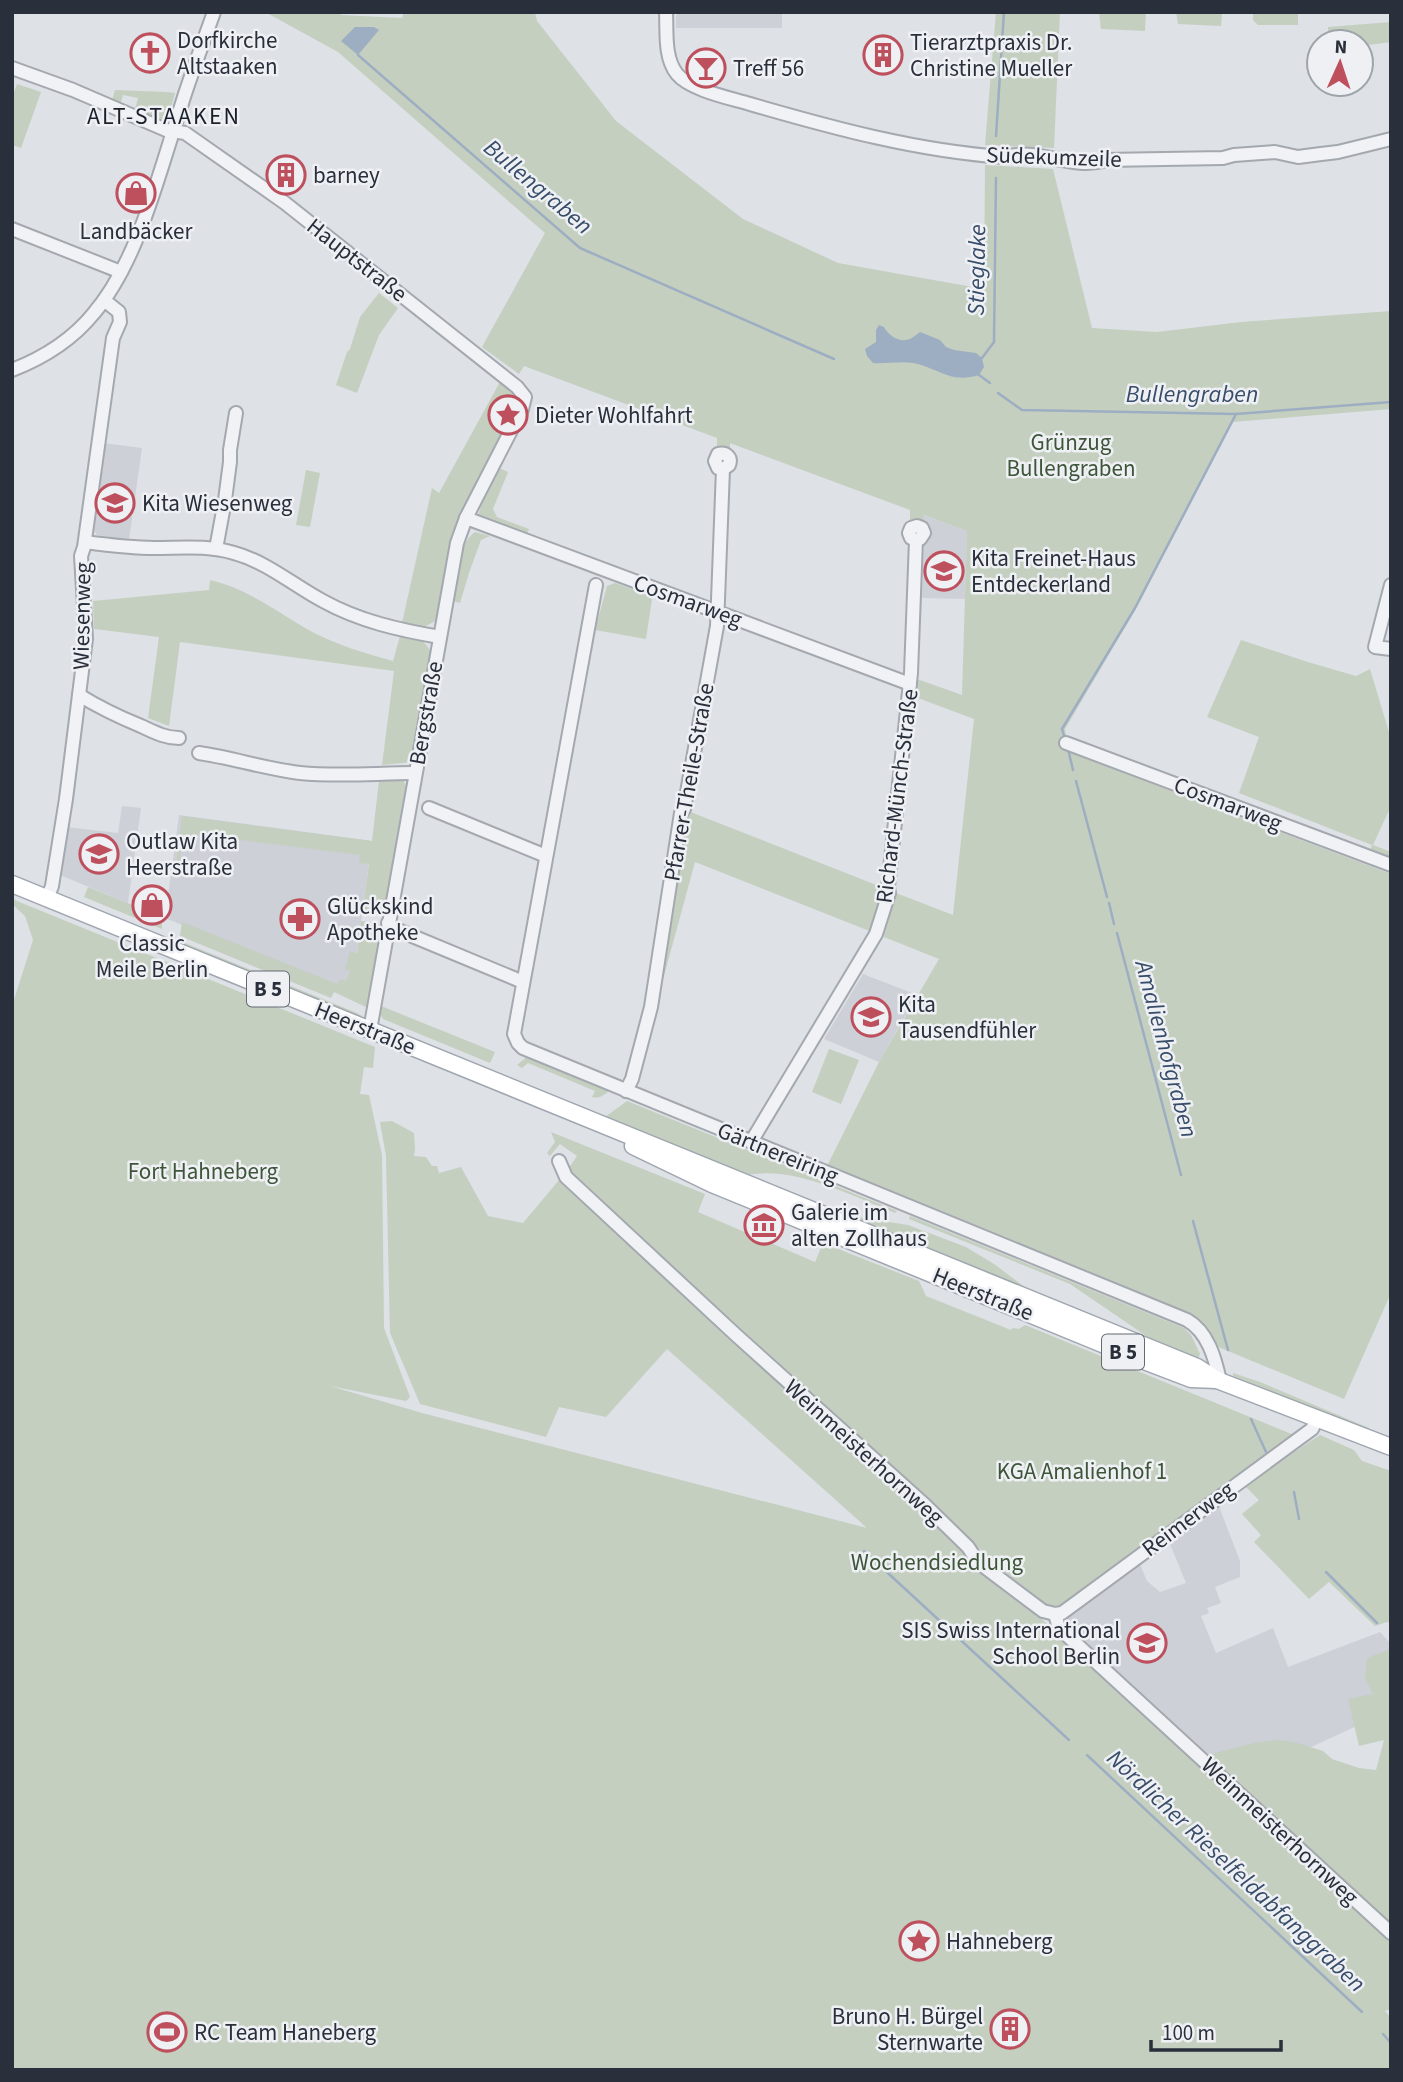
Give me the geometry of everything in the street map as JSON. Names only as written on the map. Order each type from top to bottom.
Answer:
[{"type":"main road","name":"Heerstraße","points":[[12,884],[1197,1367],[1218,1380],[1391,1447]]},
{"type":"street","points":[[12,370],[37,359],[85,323],[104,300],[121,272],[153,193],[214,12]]},
{"type":"street","name":"Südekumzeile","points":[[666,12],[671,65],[677,75],[696,87],[902,144],[981,155],[1042,156],[1063,162],[1223,158],[1275,152],[1298,157],[1338,152],[1391,139]]},
{"type":"street","name":"Hauptstraße","points":[[12,68],[173,132],[185,134],[277,197],[450,332],[523,392],[525,397],[522,409]]},
{"type":"street","points":[[12,229],[121,272]]},
{"type":"street","name":"Wiesenweg","points":[[47,899],[52,886],[66,799],[86,639],[81,556],[113,338],[120,322],[119,312],[104,300]]},
{"type":"street","name":"Bergstraße","points":[[370,1030],[457,543],[466,518],[522,409]]},
{"type":"street","points":[[216,549],[236,413]]},
{"type":"street","name":"Pfarrer-Theile-Straße","points":[[626,1091],[632,1079],[651,1007],[676,839],[684,809],[719,612],[723,469]]},
{"type":"street","name":"Cosmarweg","points":[[466,518],[910,684]]},
{"type":"street","name":"Richard-Münch-Straße","points":[[751,1142],[878,930],[889,893],[910,684],[916,540]]},
{"type":"street","points":[[85,542],[135,547],[188,546],[216,549],[253,559],[341,610],[394,628],[440,637]]},
{"type":"street","name":"Gärtnereiring","points":[[596,585],[513,1034],[518,1043],[523,1048],[626,1091],[1187,1320],[1204,1335],[1215,1361],[1218,1380]]},
{"type":"street","points":[[1391,585],[1375,647],[1391,649]]},
{"type":"street","points":[[79,695],[115,716],[168,738],[179,738]]},
{"type":"street","name":"Cosmarweg","points":[[1066,743],[1391,865]]},
{"type":"street","points":[[199,753],[218,755],[266,768],[327,776],[415,773]]},
{"type":"street","points":[[429,808],[545,856]]},
{"type":"street","points":[[388,923],[393,928],[523,982]]},
{"type":"street","name":"Weinmeisterhornweg","points":[[559,1161],[566,1177],[925,1505],[968,1547],[978,1562],[1043,1611],[1055,1615],[1059,1628],[1391,1933]]},
{"type":"street","name":"Reimerweg","points":[[1055,1615],[1062,1613],[1312,1429],[1317,1419]]},
{"type":"shaded area","points":[[679,12],[782,12],[782,28],[676,28],[676,16]]},
{"type":"shaded area","name":"Kita Wiesenweg","points":[[103,443],[142,448],[129,539],[97,535],[92,528]]},
{"type":"shaded area","name":"Kita Freinet-Haus Entdeckerland","points":[[923,515],[967,531],[965,599],[922,598],[924,545],[930,533],[923,521]]},
{"type":"shaded area","name":"Outlaw Kita Heerstraße","points":[[122,806],[141,808],[128,903],[60,875],[66,827],[118,833]]},
{"type":"shaded area","points":[[179,815],[372,841],[351,994],[165,918]]},
{"type":"shaded area","name":"Kita Tausendfühler","points":[[863,974],[917,995],[879,1062],[824,1039]]},
{"type":"shaded area","name":"SIS Swiss International School Berlin","points":[[1218,1504],[1240,1561],[1240,1577],[1215,1587],[1221,1603],[1207,1608],[1209,1613],[1201,1616],[1216,1653],[1273,1628],[1288,1667],[1380,1632],[1391,1644],[1391,1710],[1236,1782],[1068,1630],[1066,1623],[1069,1616],[1139,1562],[1147,1581],[1160,1592],[1186,1583],[1168,1539]]},
{"type":"green space","name":"Grünzug Bullengraben","points":[[265,12],[342,12],[341,15],[402,18],[404,12],[535,12],[537,21],[616,121],[743,219],[838,263],[984,289],[985,165],[1053,169],[1092,328],[1157,332],[1241,322],[1391,311],[1391,409],[1233,422],[1137,607],[1065,729],[1069,752],[1391,874],[1391,1293],[1344,1399],[1216,1346],[1207,1329],[1191,1316],[826,1168],[879,1062],[939,959],[884,937],[896,893],[953,915],[974,719],[918,698],[917,679],[962,695],[967,531],[924,515],[923,521],[910,521],[910,510],[730,443],[730,449],[717,449],[717,438],[524,366],[519,374],[482,347],[545,233],[338,52]]},
{"type":"green space","points":[[996,12],[1060,12],[1054,148],[985,145]]},
{"type":"green space","points":[[1099,12],[1146,12],[1145,31],[1101,29]]},
{"type":"green space","points":[[1176,12],[1222,12],[1221,26],[1178,24]]},
{"type":"green space","points":[[1253,12],[1298,12],[1298,25],[1258,25],[1253,20]]},
{"type":"green space","points":[[1391,22],[1391,42],[1375,44],[1375,28],[1328,27]]},
{"type":"green space","points":[[17,84],[41,92],[21,148],[12,145],[12,98]]},
{"type":"green space","points":[[115,90],[175,93],[168,118],[163,120],[135,109],[138,98],[123,95],[120,105],[112,101]]},
{"type":"green space","points":[[379,293],[398,308],[379,335],[357,393],[336,385],[360,317]]},
{"type":"green space","points":[[501,380],[518,397],[519,402],[465,510],[437,620],[424,627],[402,623],[432,488],[439,493]]},
{"type":"green space","points":[[499,468],[508,472],[493,509],[497,517],[529,529],[527,534],[478,515]]},
{"type":"green space","points":[[306,470],[320,473],[310,527],[296,525]]},
{"type":"green space","points":[[475,532],[490,536],[481,540],[460,603],[453,601],[461,554],[469,537]]},
{"type":"green space","points":[[210,580],[252,596],[325,638],[393,661],[400,636],[422,640],[431,651],[412,762],[382,765],[394,671],[180,642],[169,726],[148,718],[159,637],[94,629],[93,601],[209,590]]},
{"type":"green space","points":[[615,583],[652,599],[646,639],[595,630],[607,586]]},
{"type":"green space","points":[[1241,640],[1356,676],[1370,669],[1391,739],[1391,806],[1373,845],[1391,852],[1391,861],[1369,853],[1372,845],[1239,793],[1259,737],[1207,717]]},
{"type":"green space","points":[[401,779],[407,791],[385,915],[362,914],[369,864],[359,863],[360,855],[193,834],[192,841],[182,841],[180,860],[176,863],[182,816],[372,841],[379,781]]},
{"type":"green space","points":[[688,811],[884,888],[872,932],[695,862],[652,1020],[678,853]]},
{"type":"green space","points":[[88,887],[162,917],[162,929],[84,897]]},
{"type":"green space","points":[[12,899],[375,1047],[373,1068],[364,1067],[360,1094],[369,1095],[382,1155],[384,1328],[410,1397],[406,1401],[330,1386],[422,1413],[867,1528],[667,1349],[606,1417],[559,1407],[546,1437],[420,1404],[390,1333],[386,1156],[380,1122],[392,1121],[414,1133],[414,1156],[426,1157],[432,1166],[437,1166],[439,1173],[461,1167],[488,1216],[523,1223],[559,1180],[1391,1941],[1391,2009],[1385,2011],[1391,2018],[1391,2070],[12,2070],[12,1006],[33,940],[25,916],[12,904]]},
{"type":"green space","points":[[361,921],[383,926],[368,1008],[334,992],[331,998],[180,936],[182,922],[337,984],[340,979],[346,981],[350,971],[345,969],[350,952],[357,953]]},
{"type":"green space","points":[[180,941],[362,1016],[356,1016],[180,944]]},
{"type":"green space","points":[[381,1006],[495,1052],[490,1063],[383,1019],[380,1014]]},
{"type":"green space","points":[[829,1049],[859,1060],[841,1104],[812,1092]]},
{"type":"green space","points":[[529,1055],[610,1090],[600,1097],[592,1097],[595,1091],[528,1063],[522,1068],[517,1065]]},
{"type":"green space","points":[[627,1101],[897,1211],[895,1213],[840,1190],[800,1178],[761,1173],[743,1176],[605,1117]]},
{"type":"green space","name":"KGA Amalienhof 1","points":[[551,1132],[705,1194],[698,1212],[815,1262],[823,1243],[919,1281],[926,1296],[1011,1330],[1025,1325],[1294,1435],[1065,1605],[1051,1607],[1040,1604],[570,1174],[569,1168],[577,1156],[560,1144],[550,1156],[547,1153],[555,1142]]},
{"type":"green space","points":[[843,1215],[908,1225],[966,1247],[1030,1291]]},
{"type":"green space","points":[[910,1216],[1184,1328],[1191,1335],[1200,1354],[1197,1361],[1158,1344],[1070,1284],[909,1219]]},
{"type":"green space","points":[[1233,1373],[1260,1382],[1369,1428],[1233,1376]]},
{"type":"green space","points":[[1320,1435],[1354,1450],[1362,1461],[1391,1471],[1391,1623],[1375,1626],[1329,1582],[1309,1599],[1254,1542],[1261,1535],[1242,1514],[1259,1500],[1244,1485]]},
{"type":"green space","points":[[1391,1649],[1391,1926],[1207,1755],[1258,1742],[1278,1740],[1323,1751],[1332,1759],[1359,1768],[1376,1770],[1384,1740],[1359,1746],[1348,1699],[1373,1694],[1365,1678],[1367,1658]]},
{"type":"water","points":[[355,27],[374,27],[379,30],[358,55],[341,41]]},
{"type":"water","points":[[879,325],[898,339],[910,339],[920,332],[940,340],[946,347],[954,350],[976,353],[982,358],[984,367],[979,375],[960,378],[913,363],[873,363],[865,349],[876,342]]},
{"type":"waterway","name":"Stieglake","points":[[996,136],[1004,12]]},
{"type":"waterway","name":"Bullengraben","points":[[358,55],[580,248],[834,359]]},
{"type":"waterway","name":"Stieglake","points":[[982,358],[994,342],[996,178]]},
{"type":"waterway","name":"Bullengraben","points":[[979,375],[990,383]]},
{"type":"waterway","name":"Bullengraben","points":[[998,393],[1022,410],[1236,414],[1391,402]]},
{"type":"waterway","name":"Amalienhofgraben","points":[[1065,739],[1062,729],[1135,608],[1236,414]]},
{"type":"waterway","name":"Amalienhofgraben","points":[[1068,749],[1073,770]]},
{"type":"waterway","name":"Amalienhofgraben","points":[[1076,781],[1107,897]]},
{"type":"waterway","name":"Amalienhofgraben","points":[[1109,903],[1114,924]]},
{"type":"waterway","name":"Amalienhofgraben","points":[[1117,933],[1181,1175]]},
{"type":"waterway","name":"Amalienhofgraben","points":[[1193,1221],[1228,1350]]},
{"type":"waterway","name":"Amalienhofgraben","points":[[1251,1419],[1266,1452]]},
{"type":"waterway","name":"Amalienhofgraben","points":[[1294,1492],[1299,1519]]},
{"type":"waterway","name":"Nördlicher Rieselfeldabfanggraben","points":[[864,1551],[1069,1740]]},
{"type":"waterway","name":"Amalienhofgraben","points":[[1326,1572],[1377,1623]]},
{"type":"waterway","name":"Nördlicher Rieselfeldabfanggraben","points":[[1087,1755],[1362,2012]]},
{"type":"waterway","name":"Nördlicher Rieselfeldabfanggraben","points":[[1383,2034],[1391,2043]]},
{"type":"place","name":"Dorfkirche Altstaaken","points":[[150,53]]},
{"type":"place","name":"Tierarztpraxis Dr. Christine Mueller","points":[[883,55]]},
{"type":"place","name":"Treff 56","points":[[706,68]]},
{"type":"place","name":"barney","points":[[286,175]]},
{"type":"place","name":"Landbäcker","points":[[136,193]]},
{"type":"place","name":"Dieter Wohlfahrt","points":[[508,415]]},
{"type":"place","name":"Kita Wiesenweg","points":[[115,503]]},
{"type":"place","name":"Kita Freinet-Haus Entdeckerland","points":[[944,571]]},
{"type":"place","name":"Outlaw Kita Heerstraße","points":[[99,854]]},
{"type":"place","name":"Classic Meile Berlin","points":[[152,905]]},
{"type":"place","name":"Glückskind Apotheke","points":[[300,919]]},
{"type":"place","name":"Kita Tausendfühler","points":[[871,1017]]},
{"type":"place","name":"Galerie im alten Zollhaus","points":[[764,1225]]},
{"type":"place","name":"SIS Swiss International School Berlin","points":[[1147,1643]]},
{"type":"place","name":"Hahneberg","points":[[919,1941]]},
{"type":"place","name":"Bruno H. Bürgel Sternwarte","points":[[1010,2029]]},
{"type":"place","name":"RC Team Haneberg","points":[[167,2032]]},
{"type":"district","name":"ALT-STAAKEN","points":[[164,116]]},
{"type":"park label","name":"Fort Hahneberg","points":[[203,1171]]},
{"type":"park label","name":"Wochendsiedlung","points":[[937,1562]]}]
